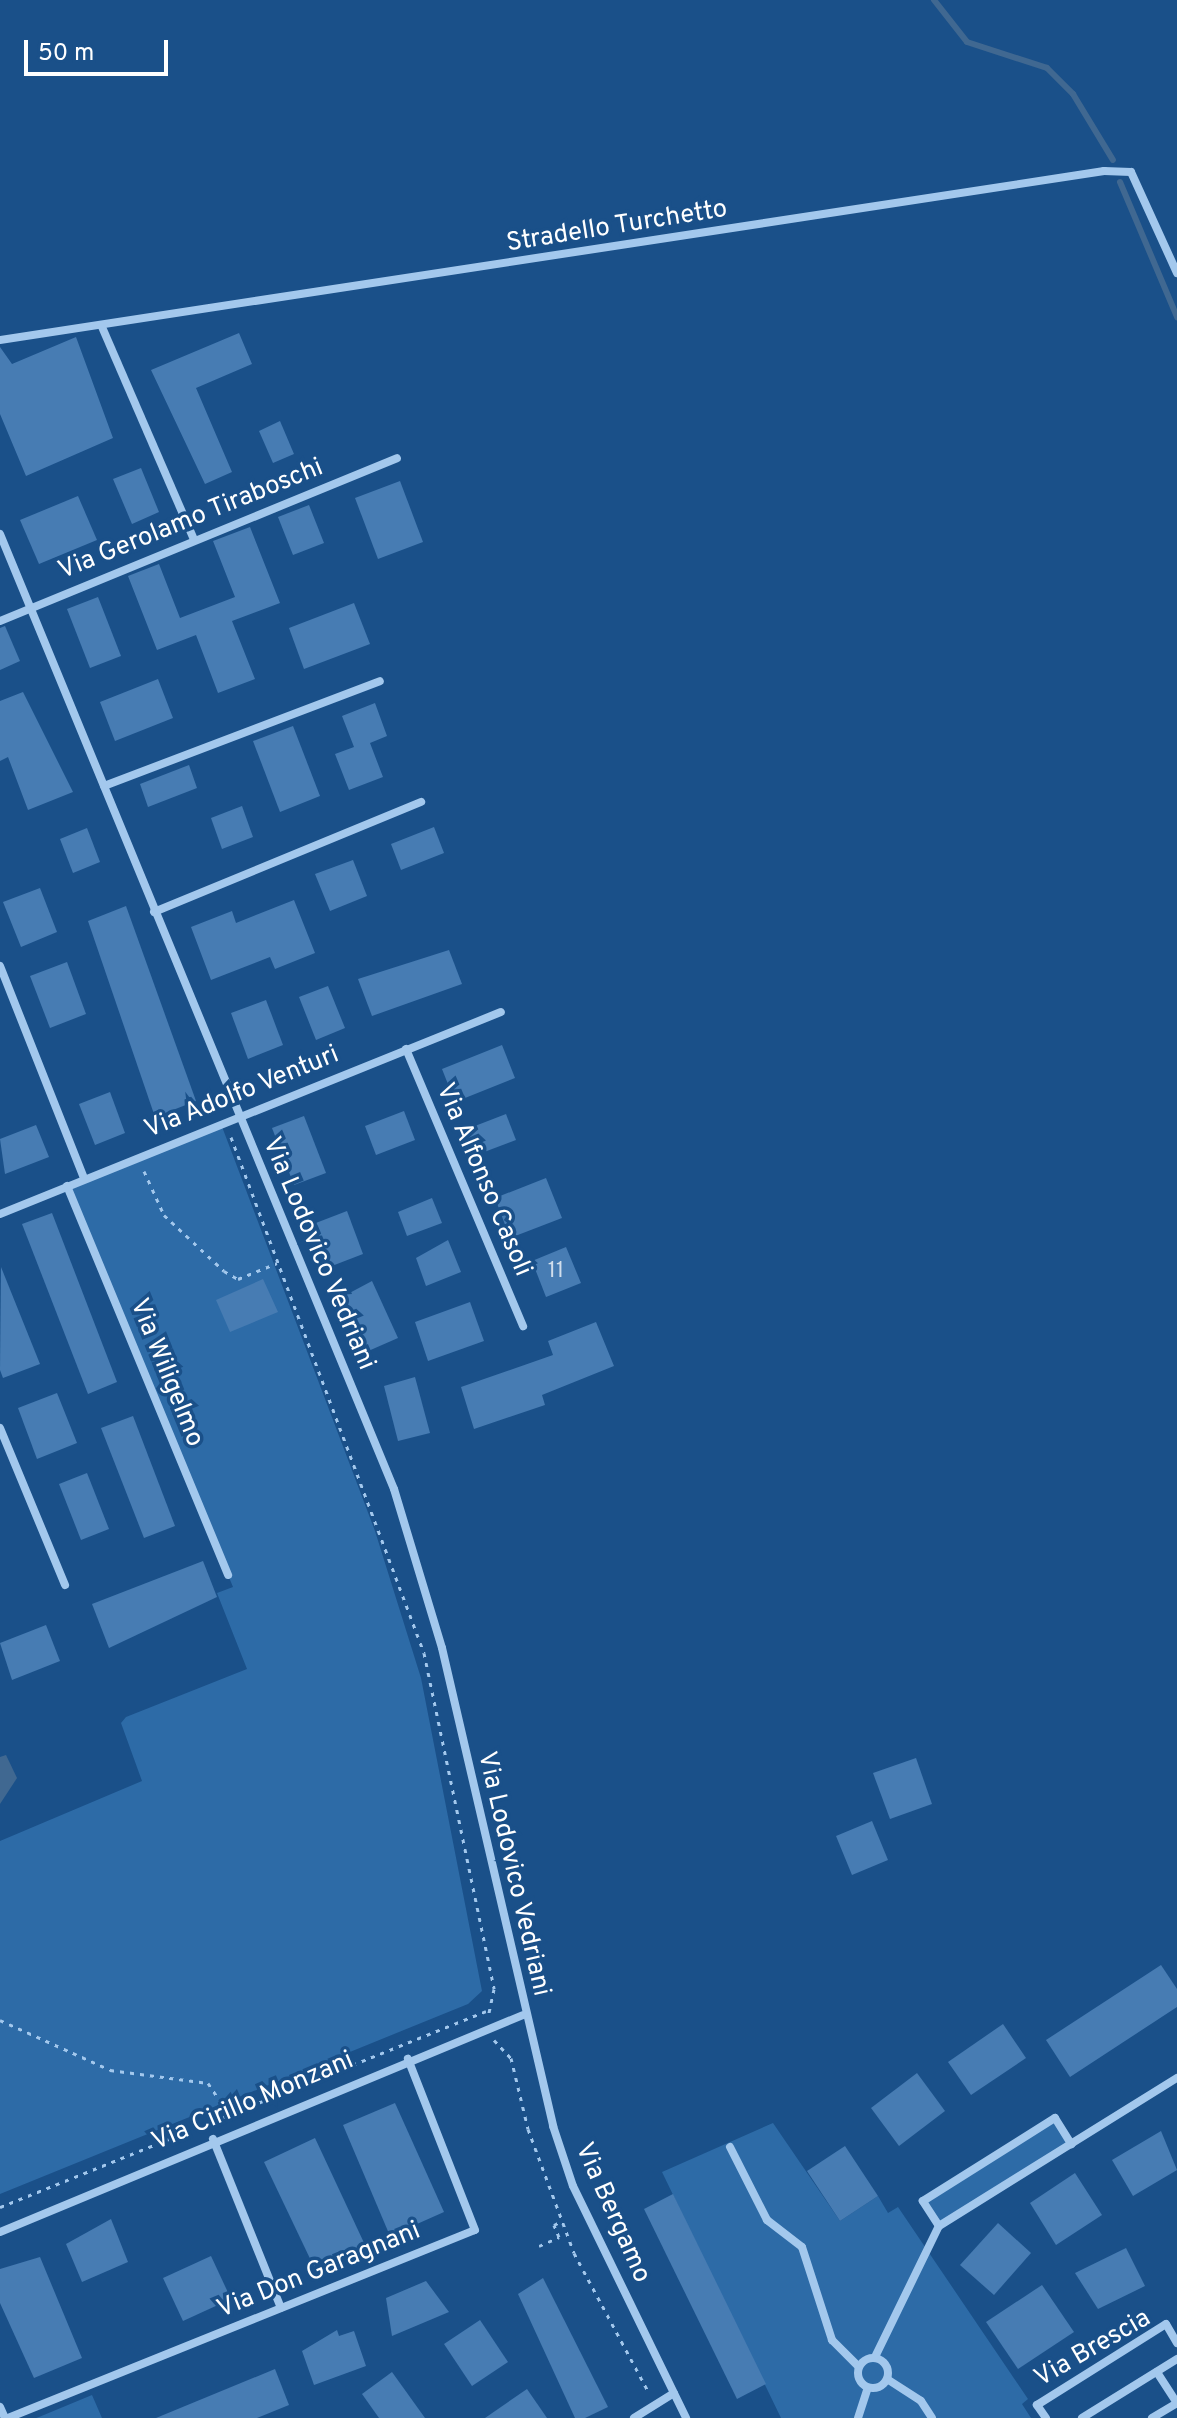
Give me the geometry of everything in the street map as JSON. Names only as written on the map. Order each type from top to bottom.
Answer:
[{"type":"street","name":"Stradello Turchetto","points":[[0,340],[102,327],[1104,171],[1131,172],[1177,273]]},
{"type":"street","points":[[102,327],[193,537]]},
{"type":"street","name":"Via Gerolamo Tiraboschi","points":[[0,621],[193,537],[397,458]]},
{"type":"street","name":"Via Lodovico Vedriani","points":[[0,534],[408,1532],[442,1648],[523,2015]]},
{"type":"street","points":[[104,786],[380,681]]},
{"type":"street","points":[[154,912],[421,802]]},
{"type":"street","points":[[0,966],[84,1178]]},
{"type":"street","name":"Via Adolfo Venturi","points":[[0,1214],[238,1115],[501,1012]]},
{"type":"street","name":"Via Alfonso Casoli","points":[[406,1049],[523,1326]]},
{"type":"street","name":"Via Wiligelmo","points":[[67,1186],[228,1575]]},
{"type":"street","points":[[0,1428],[65,1585]]},
{"type":"street","name":"Via Cirillo Monzani","points":[[0,2232],[237,2129],[523,2015]]},
{"type":"street","name":"Via Bergamo","points":[[523,2015],[573,2186],[686,2418]]},
{"type":"street","name":"Via Don Garagnani","points":[[6,2418],[475,2230],[408,2059]]},
{"type":"street","points":[[859,2367],[875,2357],[939,2226],[1177,2078]]},
{"type":"street","points":[[939,2226],[923,2201],[1055,2118],[1071,2144]]},
{"type":"street","points":[[213,2139],[281,2308]]},
{"type":"street","points":[[730,2147],[767,2220],[802,2247],[832,2340],[859,2367],[868,2388],[858,2418]]},
{"type":"street","name":"Via Brescia","points":[[1046,2418],[1037,2405],[1166,2324],[1177,2343]]},
{"type":"street","points":[[875,2357],[886,2366],[887,2379]]},
{"type":"street","name":"Via Brescia","points":[[1082,2418],[1177,2359]]},
{"type":"street","name":"Via Brescia","points":[[1152,2418],[1177,2403],[1157,2372]]},
{"type":"street","points":[[868,2388],[887,2379]]},
{"type":"street","points":[[887,2379],[914,2395],[932,2418]]},
{"type":"street","points":[[634,2418],[674,2393]]},
{"type":"street","points":[[0,2407],[6,2418]]},
{"type":"path","points":[[0,2207],[486,2011],[494,1989],[424,1653],[226,1121]]},
{"type":"path","points":[[139,1156],[164,1215],[224,1271],[238,1279],[277,1263]]},
{"type":"path","points":[[0,2020],[110,2070],[148,2080],[208,2083],[237,2129]]},
{"type":"path","points":[[496,2046],[511,2058],[562,2221],[655,2405]]},
{"type":"path","points":[[539,2246],[559,2237],[554,2225],[562,2221]]},
{"type":"shaded area","points":[[221,1124],[375,1531],[421,1678],[482,1991],[468,2004],[0,2194],[0,1841],[142,1781],[121,1723],[126,1717],[247,1669],[217,1593],[233,1587],[67,1185]]},
{"type":"shaded area","points":[[6,1755],[17,1778],[0,1804],[0,1757]]},
{"type":"shaded area","points":[[1055,2118],[1071,2144],[939,2226],[923,2201]]},
{"type":"shaded area","points":[[773,2123],[840,2221],[878,2196],[888,2213],[898,2207],[1028,2399],[1022,2404],[1031,2418],[781,2418],[662,2172]]},
{"type":"shaded area","points":[[92,2395],[102,2418],[36,2418],[39,2417]]},
{"type":"building","points":[[239,333],[252,364],[196,388],[232,472],[205,484],[151,370]]},
{"type":"building","points":[[76,337],[113,438],[26,476],[0,414],[0,347],[12,364]]},
{"type":"building","points":[[280,421],[294,454],[273,463],[259,431]]},
{"type":"building","points":[[141,468],[159,512],[132,524],[113,479]]},
{"type":"building","points":[[400,481],[423,542],[378,559],[355,498]]},
{"type":"building","points":[[78,496],[97,540],[39,564],[20,520]]},
{"type":"building","points":[[309,505],[324,543],[293,555],[278,517]]},
{"type":"building","points":[[250,527],[280,603],[232,621],[255,679],[218,693],[196,635],[157,650],[128,576],[159,564],[180,618],[235,597],[213,541]]},
{"type":"building","points":[[98,597],[121,656],[90,668],[67,609]]},
{"type":"building","points":[[354,603],[370,644],[304,669],[289,628]]},
{"type":"building","points":[[5,626],[20,661],[0,670],[0,628]]},
{"type":"building","points":[[158,679],[173,718],[115,741],[100,702]]},
{"type":"building","points":[[23,692],[73,792],[28,810],[8,757],[0,761],[0,701]]},
{"type":"building","points":[[375,703],[387,736],[370,743],[383,777],[349,790],[335,754],[354,747],[342,716]]},
{"type":"building","points":[[293,726],[320,796],[280,812],[253,741]]},
{"type":"building","points":[[189,765],[197,788],[148,807],[140,784]]},
{"type":"building","points":[[242,806],[253,837],[222,849],[211,818]]},
{"type":"building","points":[[434,827],[444,853],[401,870],[391,844]]},
{"type":"building","points":[[87,828],[100,862],[73,873],[60,839]]},
{"type":"building","points":[[353,860],[367,896],[330,911],[315,874]]},
{"type":"building","points":[[40,888],[57,932],[21,947],[3,902]]},
{"type":"building","points":[[294,900],[315,953],[275,969],[270,957],[211,980],[191,927],[232,911],[236,923]]},
{"type":"building","points":[[126,906],[196,1101],[155,1117],[88,921]]},
{"type":"building","points":[[449,950],[462,984],[372,1016],[358,979]]},
{"type":"building","points":[[67,962],[86,1014],[50,1028],[30,976]]},
{"type":"building","points":[[328,986],[345,1028],[316,1040],[299,997]]},
{"type":"building","points":[[266,1000],[283,1045],[248,1059],[231,1013]]},
{"type":"building","points":[[502,1045],[515,1078],[455,1102],[442,1069]]},
{"type":"building","points":[[110,1092],[125,1133],[95,1145],[79,1104]]},
{"type":"building","points":[[404,1111],[415,1140],[376,1155],[365,1126]]},
{"type":"building","points":[[506,1114],[516,1140],[471,1157],[462,1131]]},
{"type":"building","points":[[304,1116],[326,1173],[294,1185],[272,1128]]},
{"type":"building","points":[[36,1125],[49,1157],[5,1174],[0,1139]]},
{"type":"building","points":[[546,1178],[562,1218],[510,1238],[495,1198]]},
{"type":"building","points":[[432,1198],[442,1223],[407,1236],[398,1212]]},
{"type":"building","points":[[347,1211],[363,1254],[324,1269],[308,1226]]},
{"type":"building","points":[[52,1213],[117,1382],[88,1394],[22,1224]]},
{"type":"building","points":[[448,1240],[461,1272],[426,1286],[416,1258]]},
{"type":"building","points":[[566,1247],[581,1283],[546,1297],[532,1261]]},
{"type":"building","points":[[1,1267],[40,1364],[3,1378],[0,1370]]},
{"type":"building","points":[[263,1279],[278,1312],[230,1332],[216,1300]]},
{"type":"building","points":[[372,1281],[398,1338],[366,1352],[342,1297]]},
{"type":"building","points":[[470,1302],[484,1341],[428,1361],[415,1322]]},
{"type":"building","points":[[596,1322],[614,1366],[542,1395],[545,1405],[474,1429],[461,1387],[553,1355],[548,1341]]},
{"type":"building","points":[[415,1377],[430,1433],[398,1441],[384,1386]]},
{"type":"building","points":[[57,1393],[77,1443],[37,1459],[18,1408]]},
{"type":"building","points":[[133,1416],[175,1526],[144,1538],[101,1428]]},
{"type":"building","points":[[87,1473],[109,1529],[81,1540],[59,1484]]},
{"type":"building","points":[[203,1561],[217,1597],[109,1648],[92,1604]]},
{"type":"building","points":[[46,1625],[60,1661],[12,1680],[0,1643]]},
{"type":"building","points":[[916,1758],[932,1804],[890,1819],[873,1773]]},
{"type":"building","points":[[872,1821],[888,1860],[852,1875],[836,1836]]},
{"type":"building","points":[[1161,1965],[1177,1989],[1177,2007],[1070,2077],[1046,2040]]},
{"type":"building","points":[[1003,2024],[1026,2058],[971,2095],[948,2062]]},
{"type":"building","points":[[917,2073],[945,2111],[899,2146],[871,2108]]},
{"type":"building","points":[[395,2103],[444,2212],[390,2236],[343,2125]]},
{"type":"building","points":[[1161,2131],[1177,2170],[1133,2196],[1112,2160]]},
{"type":"building","points":[[315,2138],[365,2245],[314,2267],[264,2162]]},
{"type":"building","points":[[845,2146],[878,2196],[840,2221],[807,2171]]},
{"type":"building","points":[[1075,2173],[1102,2215],[1056,2245],[1030,2203]]},
{"type":"building","points":[[673,2194],[766,2384],[737,2399],[644,2209]]},
{"type":"building","points":[[111,2219],[128,2262],[82,2282],[66,2244]]},
{"type":"building","points":[[998,2223],[1031,2253],[994,2295],[960,2265]]},
{"type":"building","points":[[1126,2248],[1145,2286],[1098,2309],[1075,2273]]},
{"type":"building","points":[[211,2256],[231,2299],[183,2321],[163,2278]]},
{"type":"building","points":[[40,2257],[82,2358],[34,2378],[0,2303],[0,2269]]},
{"type":"building","points":[[543,2278],[608,2407],[585,2418],[575,2418],[518,2294]]},
{"type":"building","points":[[426,2281],[449,2312],[392,2336],[386,2298]]},
{"type":"building","points":[[1042,2285],[1074,2332],[1018,2369],[986,2322]]},
{"type":"building","points":[[480,2320],[508,2362],[472,2386],[444,2344]]},
{"type":"building","points":[[337,2330],[339,2336],[354,2331],[366,2366],[314,2385],[302,2351]]},
{"type":"building","points":[[275,2369],[289,2405],[257,2418],[156,2418]]},
{"type":"building","points":[[392,2372],[425,2418],[379,2418],[362,2394]]},
{"type":"building","points":[[527,2389],[547,2418],[485,2418]]},
{"type":"waterway","points":[[934,0],[967,42],[1047,68],[1073,94],[1113,160]]},
{"type":"waterway","points":[[1120,182],[1177,317]]}]
